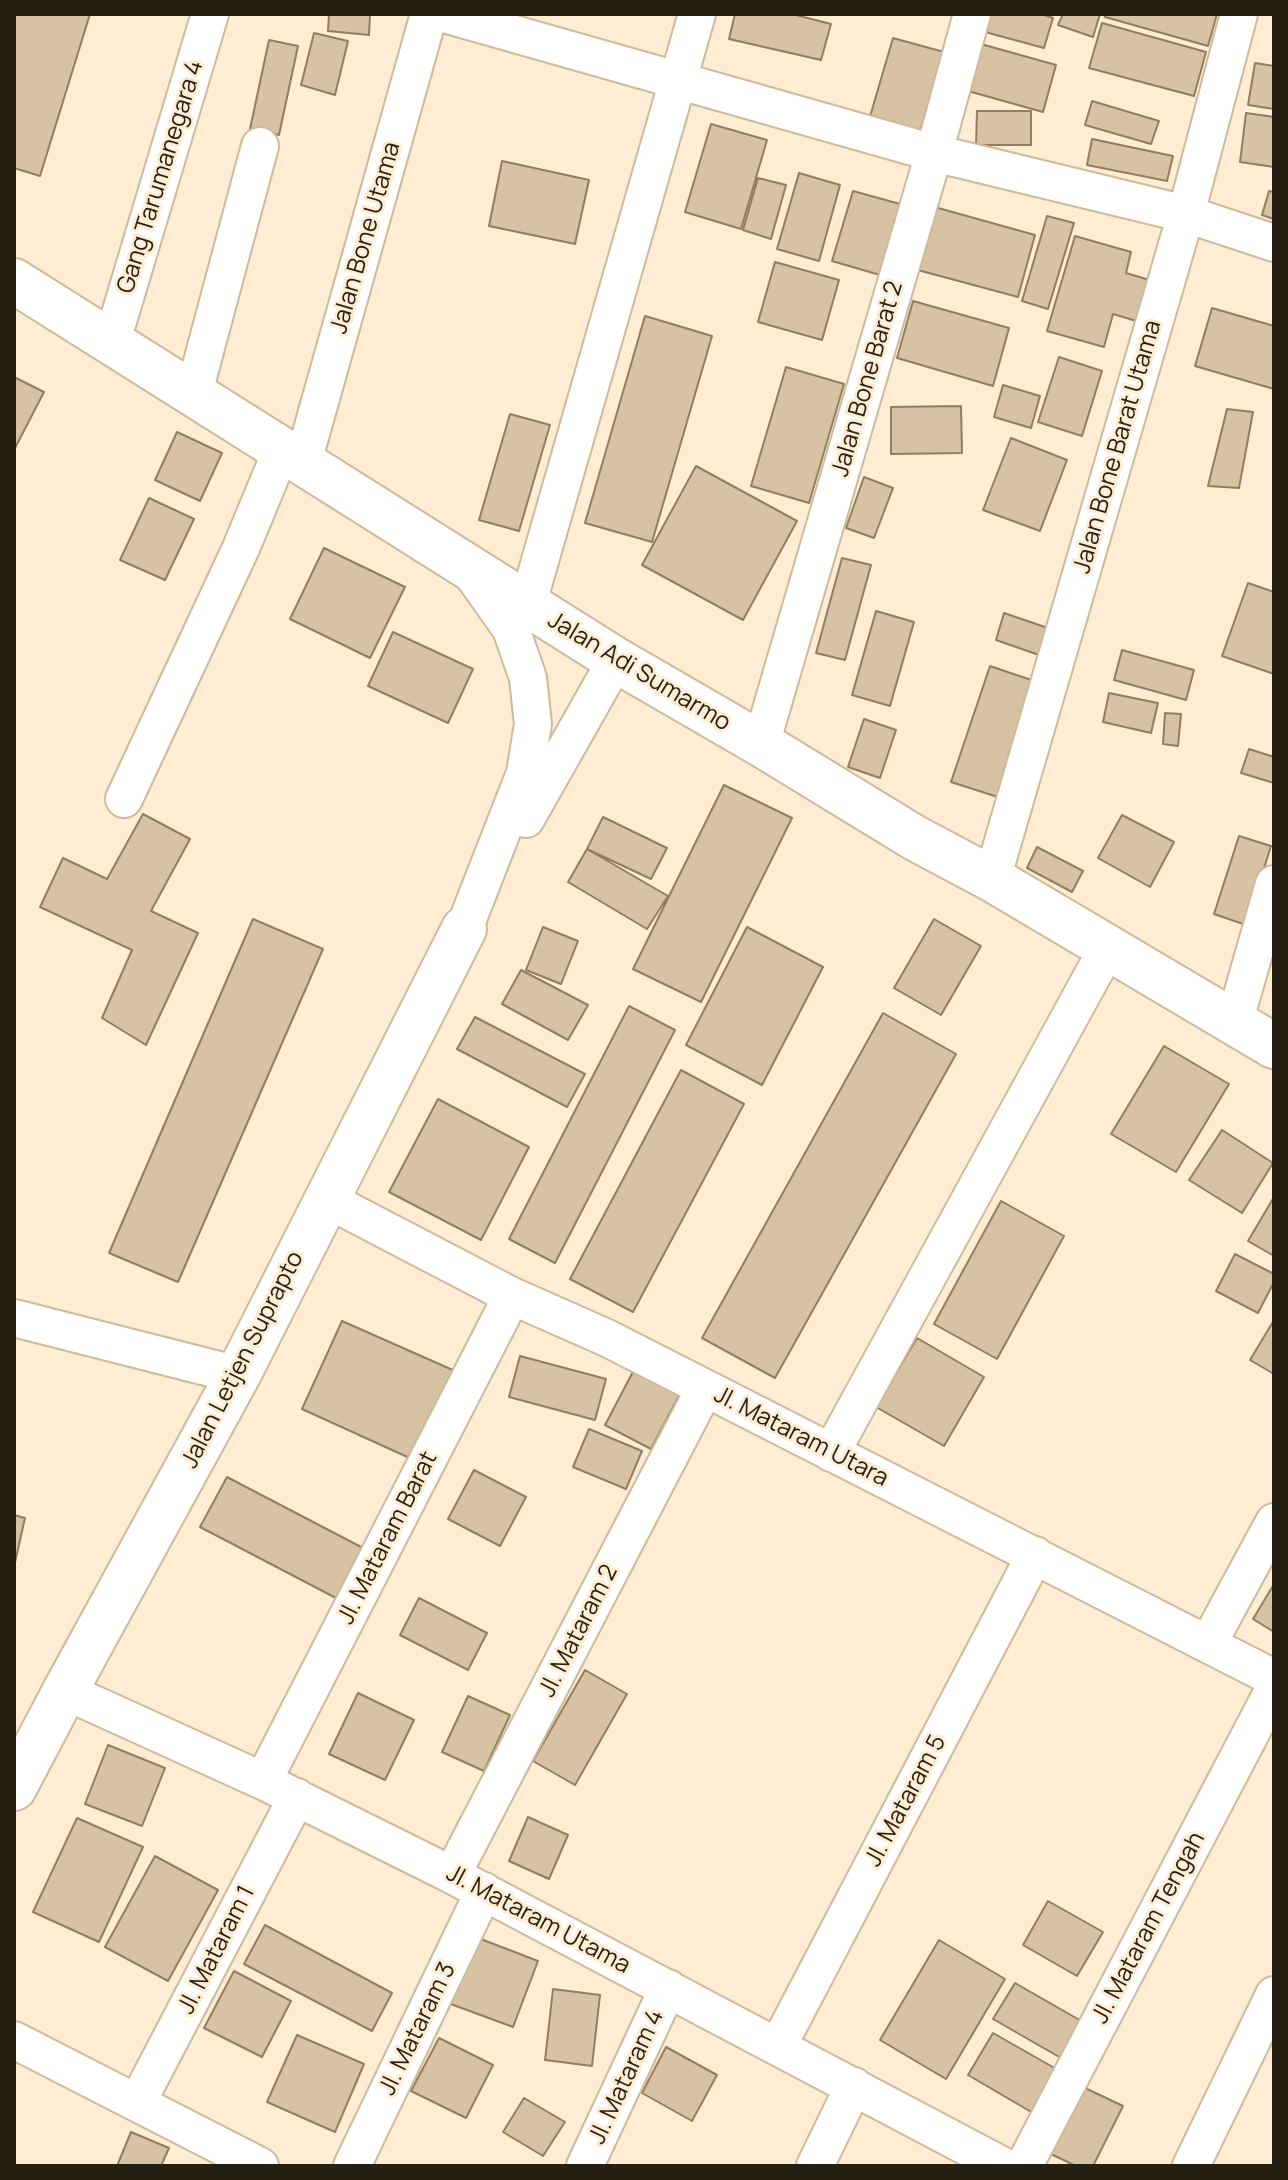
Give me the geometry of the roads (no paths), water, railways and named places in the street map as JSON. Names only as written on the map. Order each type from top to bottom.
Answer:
[{"type":"main road","name":"Jalan Adi Sumarmo","points":[[14,281],[194,392],[527,606],[915,838],[992,879],[1274,1046]]},
{"type":"main road","name":"Jalan Letjen Suprapto","points":[[14,1788],[238,1375],[464,929]]},
{"type":"street","name":"Gang Tarumanegara 4","points":[[112,341],[210,14]]},
{"type":"street","name":"Jalan Bone Utama","points":[[124,799],[241,548],[293,455],[429,14]]},
{"type":"street","points":[[444,14],[934,153],[1186,214],[1274,243]]},
{"type":"street","points":[[527,606],[697,14]]},
{"type":"street","name":"Jalan Bone Barat 2","points":[[761,744],[972,14]]},
{"type":"street","name":"Jalan Bone Barat Utama","points":[[992,879],[1186,214],[1239,14]]},
{"type":"street","points":[[194,392],[260,146]]},
{"type":"street","points":[[464,929],[525,773],[533,724],[528,678],[511,629],[468,567]]},
{"type":"street","points":[[464,929],[616,660]]},
{"type":"street","points":[[1234,1023],[1274,884]]},
{"type":"street","points":[[831,1453],[1107,949]]},
{"type":"street","name":"Jl. Mataram Utara","points":[[326,1199],[512,1296],[607,1338],[1274,1678]]},
{"type":"street","name":"Jl. Mataram Barat","points":[[263,1781],[512,1296]]},
{"type":"street","points":[[14,1318],[238,1375]]},
{"type":"street","name":"Jl. Mataram 2","points":[[452,1875],[705,1388]]},
{"type":"street","points":[[1208,1644],[1274,1522]]},
{"type":"street","name":"Jl. Mataram 5","points":[[778,2046],[1035,1555]]},
{"type":"street","name":"Jl. Mataram Tengah","points":[[1024,2166],[1274,1689]]},
{"type":"street","name":"Jl. Mataram Utama","points":[[65,1691],[297,1797],[484,1891],[1003,2166]]},
{"type":"street","name":"Jl. Mataram 1","points":[[137,2103],[297,1797]]},
{"type":"street","name":"Jl. Mataram 3","points":[[352,2166],[484,1891]]},
{"type":"street","name":"Jl. Mataram 4","points":[[585,2166],[668,1988]]},
{"type":"street","points":[[1191,2166],[1274,1995]]},
{"type":"street","points":[[14,2040],[260,2166]]},
{"type":"street","points":[[815,2166],[854,2086]]}]
